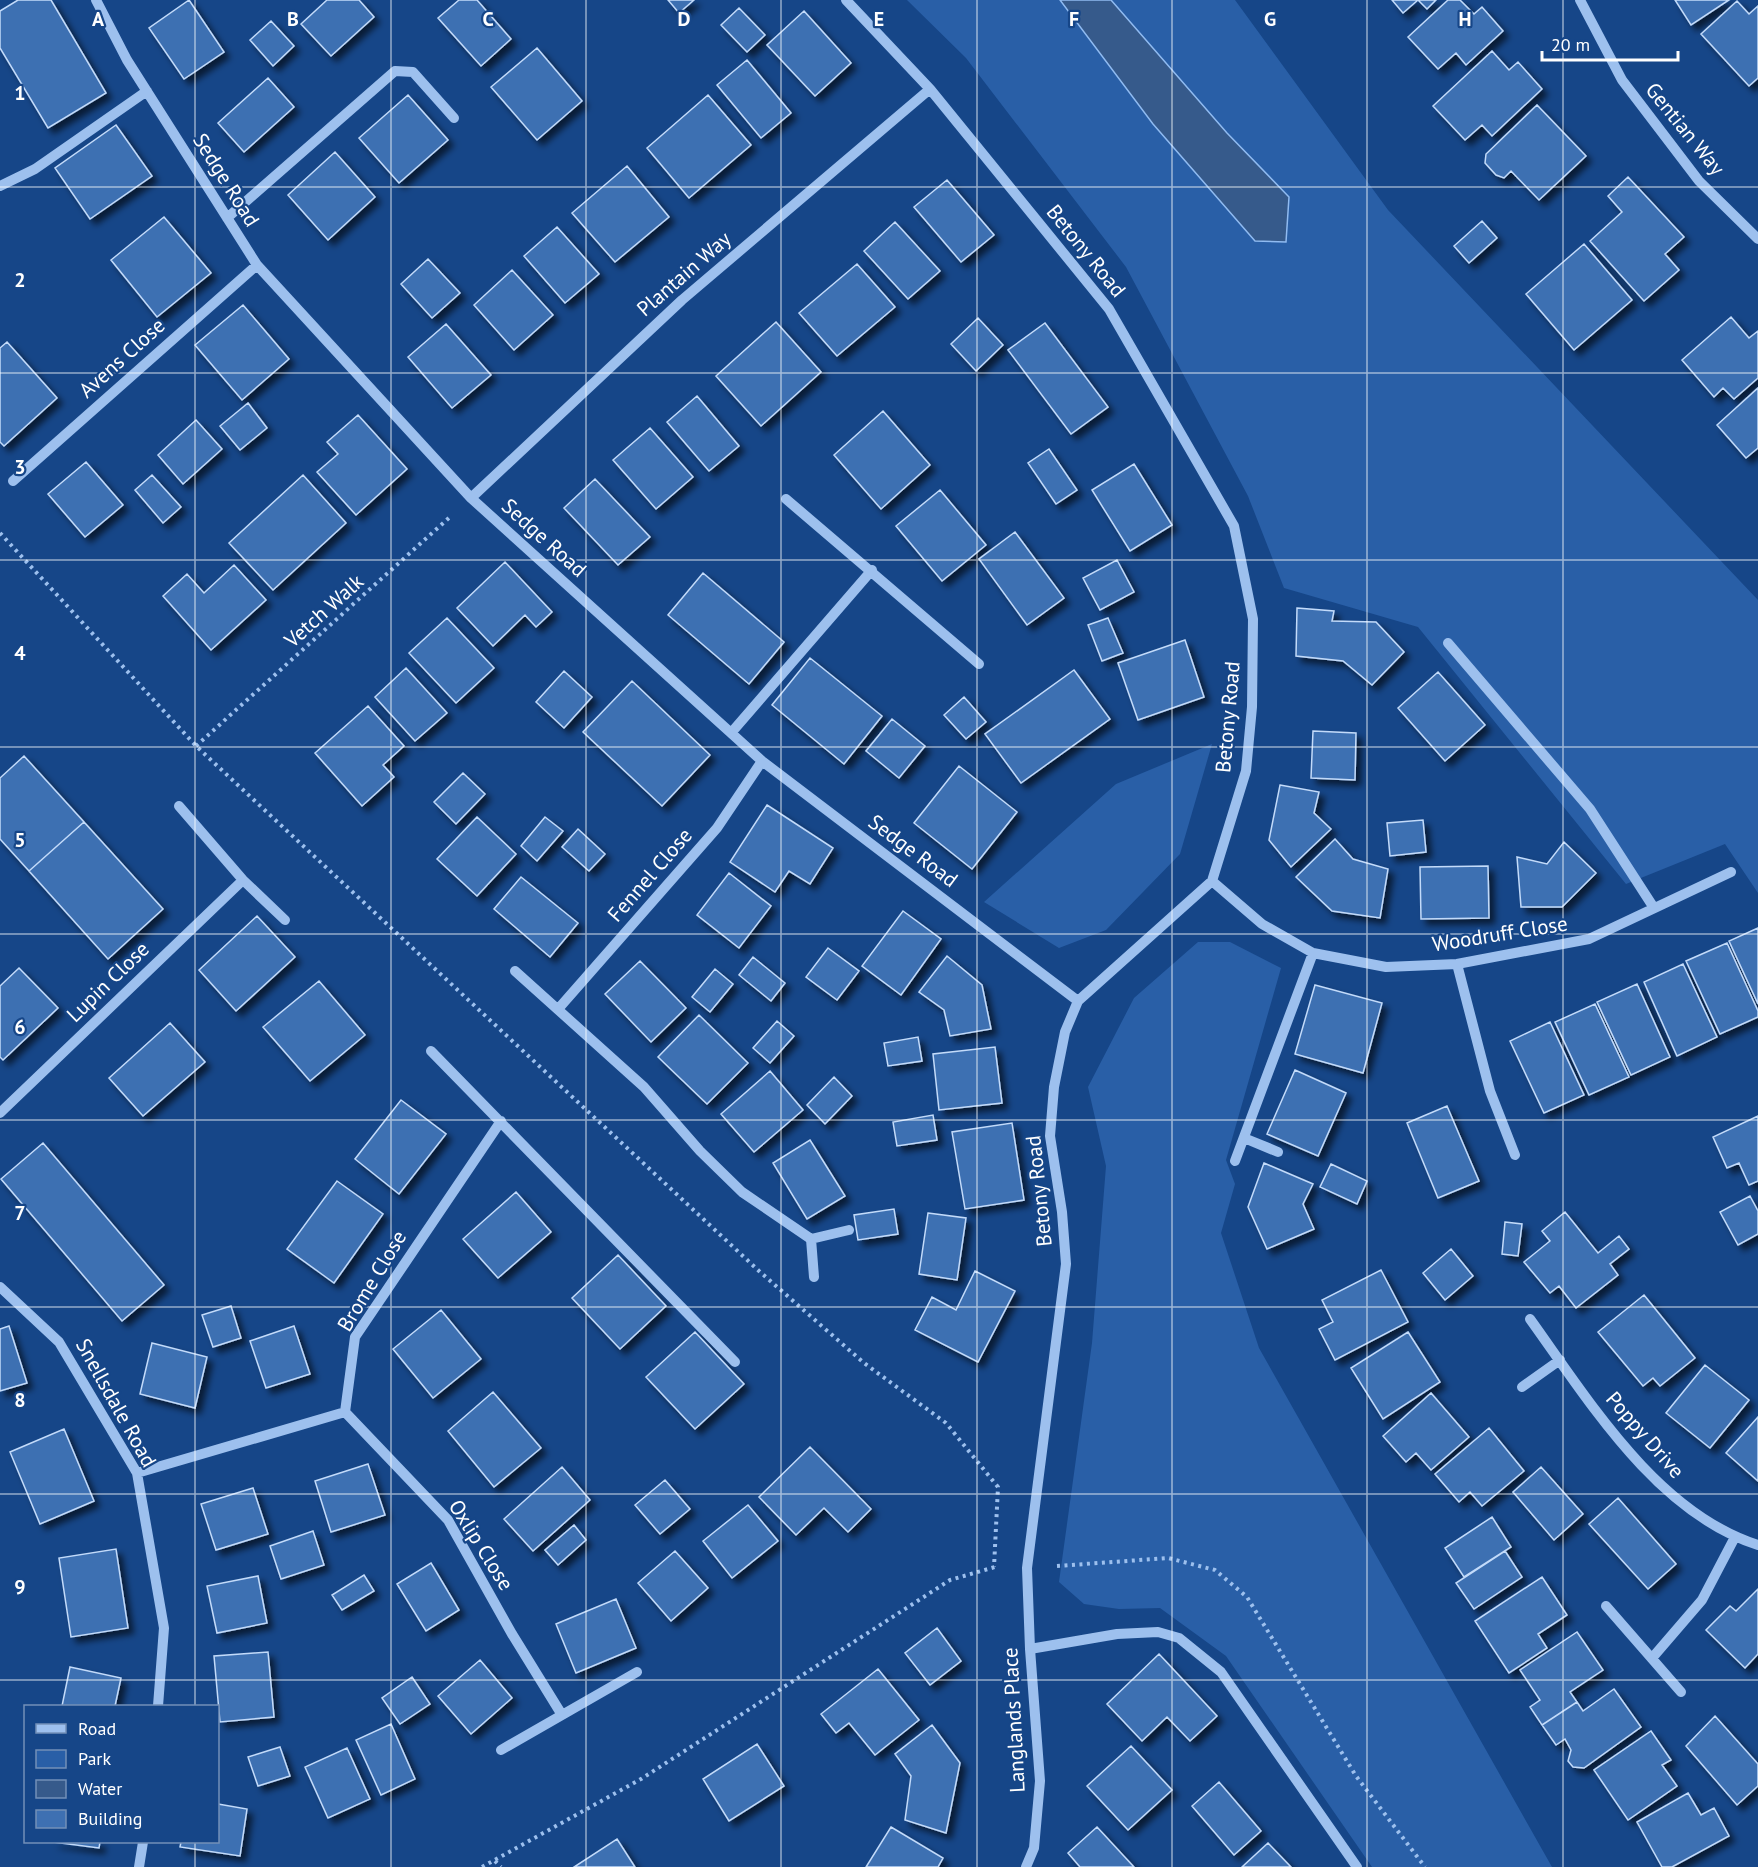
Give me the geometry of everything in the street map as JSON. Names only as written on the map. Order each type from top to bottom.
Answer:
[{"type":"street","name":"Sedge Road","points":[[96,0],[147,91],[256,265],[471,498],[762,761],[1078,1001]]},
{"type":"street","name":"Betony Road","points":[[846,0],[930,88],[1109,309],[1234,526],[1253,620],[1252,707],[1246,771],[1212,881],[1078,1001],[1065,1032],[1052,1107],[1050,1136],[1062,1212],[1066,1264],[1027,1568]]},
{"type":"street","name":"Gentian Way","points":[[1580,0],[1622,80],[1699,181],[1758,239]]},
{"type":"street","points":[[227,218],[395,71],[413,72],[454,118]]},
{"type":"street","name":"Plantain Way","points":[[471,498],[681,300],[930,88]]},
{"type":"street","points":[[0,186],[35,169],[147,91]]},
{"type":"street","name":"Avens Close","points":[[13,481],[256,265]]},
{"type":"street","points":[[786,499],[980,664]]},
{"type":"street","points":[[731,733],[872,570]]},
{"type":"street","points":[[1448,642],[1590,809],[1654,908]]},
{"type":"street","name":"Fennel Close","points":[[559,1008],[717,828],[762,761]]},
{"type":"street","points":[[178,806],[243,880],[285,920]]},
{"type":"street","name":"Woodruff Close","points":[[1212,881],[1262,924],[1313,953],[1386,966],[1457,964],[1589,939],[1731,872]]},
{"type":"street","name":"Lupin Close","points":[[0,1113],[243,880]]},
{"type":"street","points":[[1235,1161],[1313,953]]},
{"type":"street","points":[[1457,964],[1490,1091],[1515,1155]]},
{"type":"street","points":[[515,971],[559,1008],[644,1087],[700,1151],[742,1192],[812,1239],[849,1230]]},
{"type":"street","points":[[431,1051],[735,1362]]},
{"type":"street","name":"Brome Close","points":[[345,1412],[356,1337],[412,1250],[501,1121]]},
{"type":"street","points":[[1244,1138],[1278,1152]]},
{"type":"street","points":[[812,1239],[814,1277]]},
{"type":"street","name":"Snellsdale Road","points":[[0,1287],[59,1342],[137,1473],[164,1628],[158,1705]]},
{"type":"street","name":"Poppy Drive","points":[[1530,1319],[1617,1439],[1669,1493],[1735,1537],[1758,1545]]},
{"type":"street","points":[[1522,1387],[1560,1360]]},
{"type":"street","points":[[137,1473],[345,1412]]},
{"type":"street","name":"Oxlip Close","points":[[345,1412],[448,1520],[562,1715]]},
{"type":"street","points":[[1653,1657],[1702,1600],[1735,1537]]},
{"type":"street","name":"Langlands Place","points":[[1026,1867],[1034,1848],[1040,1781],[1030,1649],[1027,1568]]},
{"type":"street","points":[[1606,1606],[1653,1657],[1681,1692]]},
{"type":"street","points":[[1030,1649],[1117,1634],[1158,1632],[1179,1638],[1221,1672],[1358,1867]]},
{"type":"street","points":[[501,1750],[637,1672]]},
{"type":"street","points":[[139,1867],[143,1843]]},
{"type":"path","name":"Vetch Walk","points":[[196,747],[471,498]]},
{"type":"path","points":[[0,533],[196,747],[759,1271],[864,1363],[946,1423],[998,1486],[994,1567]]},
{"type":"path","points":[[482,1867],[640,1779],[950,1580],[994,1567],[1027,1568]]},
{"type":"path","points":[[495,1861],[501,1867]]},
{"type":"green space","points":[[907,0],[1235,0],[1388,210],[1758,600],[1758,893],[1725,844],[1626,884],[1418,627],[1284,588],[1248,496],[1126,267],[966,58]]},
{"type":"green space","points":[[1212,744],[1180,854],[1106,930],[1059,948],[984,902],[1116,784]]},
{"type":"green space","points":[[1198,942],[1230,942],[1281,968],[1226,1160],[1235,1184],[1221,1233],[1259,1348],[1552,1867],[1372,1867],[1226,1656],[1160,1608],[1119,1609],[1084,1604],[1059,1582],[1092,1343],[1106,1166],[1088,1087],[1134,998]]},
{"type":"water","points":[[1060,0],[1111,0],[1227,133],[1289,197],[1286,242],[1255,241],[1153,124]]},
{"type":"building","points":[[18,0],[51,0],[106,93],[48,128],[0,48],[0,11]]},
{"type":"building","points":[[189,0],[224,52],[184,79],[149,28]]},
{"type":"building","points":[[327,0],[359,0],[374,17],[331,56],[301,24]]},
{"type":"building","points":[[459,0],[477,0],[511,39],[481,66],[438,18]]},
{"type":"building","points":[[668,0],[694,0],[679,13]]},
{"type":"building","points":[[1392,0],[1418,0],[1403,13]]},
{"type":"building","points":[[1418,0],[1436,0],[1427,9]]},
{"type":"building","points":[[1448,0],[1460,0],[1474,14],[1482,7],[1503,31],[1466,65],[1456,53],[1438,69],[1408,37]]},
{"type":"building","points":[[1675,0],[1729,0],[1691,25]]},
{"type":"building","points":[[1737,1],[1749,14],[1758,6],[1758,78],[1749,86],[1701,34]]},
{"type":"building","points":[[739,8],[765,35],[747,52],[721,25]]},
{"type":"building","points":[[804,11],[851,63],[815,96],[767,45]]},
{"type":"building","points":[[271,21],[294,46],[273,66],[250,40]]},
{"type":"building","points":[[537,48],[582,101],[537,140],[491,87]]},
{"type":"building","points":[[1492,51],[1509,70],[1518,62],[1542,89],[1492,136],[1482,125],[1465,140],[1433,106]]},
{"type":"building","points":[[747,60],[791,113],[761,138],[717,85]]},
{"type":"building","points":[[268,78],[294,107],[244,152],[218,123]]},
{"type":"building","points":[[408,95],[448,140],[399,183],[359,138]]},
{"type":"building","points":[[708,95],[751,145],[689,198],[647,148]]},
{"type":"building","points":[[1537,105],[1586,156],[1539,200],[1511,171],[1504,178],[1496,175],[1485,163],[1486,154]]},
{"type":"building","points":[[116,125],[152,176],[90,219],[55,168]]},
{"type":"building","points":[[335,152],[375,197],[328,240],[288,195]]},
{"type":"building","points":[[627,166],[669,217],[615,262],[572,213]]},
{"type":"building","points":[[1628,177],[1684,237],[1665,254],[1679,270],[1644,301],[1590,241],[1622,212],[1608,196]]},
{"type":"building","points":[[947,180],[994,235],[961,262],[914,207]]},
{"type":"building","points":[[164,217],[211,273],[157,317],[111,260]]},
{"type":"building","points":[[1482,221],[1497,238],[1469,263],[1454,246]]},
{"type":"building","points":[[895,222],[940,271],[908,299],[864,251]]},
{"type":"building","points":[[557,227],[599,274],[565,303],[524,256]]},
{"type":"building","points":[[1584,244],[1632,300],[1574,350],[1526,294]]},
{"type":"building","points":[[428,259],[460,293],[432,318],[401,284]]},
{"type":"building","points":[[857,264],[895,307],[837,356],[799,313]]},
{"type":"building","points":[[512,270],[553,315],[514,350],[474,305]]},
{"type":"building","points":[[243,305],[289,359],[242,400],[195,345]]},
{"type":"building","points":[[1731,317],[1749,338],[1758,331],[1758,378],[1734,399],[1723,388],[1714,397],[1682,360]]},
{"type":"building","points":[[978,318],[1003,345],[976,371],[951,344]]},
{"type":"building","points":[[776,322],[821,372],[761,426],[716,376]]},
{"type":"building","points":[[1045,323],[1108,407],[1071,434],[1008,350]]},
{"type":"building","points":[[446,324],[491,375],[452,408],[408,357]]},
{"type":"building","points":[[7,342],[57,398],[4,446],[0,442],[0,348]]},
{"type":"building","points":[[1758,388],[1758,448],[1746,458],[1717,425]]},
{"type":"building","points":[[697,396],[739,446],[709,471],[667,422]]},
{"type":"building","points":[[248,403],[267,428],[240,450],[220,426]]},
{"type":"building","points":[[883,411],[930,465],[881,509],[834,455]]},
{"type":"building","points":[[358,415],[407,469],[356,515],[317,472],[338,454],[327,442]]},
{"type":"building","points":[[196,420],[222,449],[183,484],[158,455]]},
{"type":"building","points":[[650,428],[693,477],[656,509],[613,460]]},
{"type":"building","points":[[1049,449],[1077,490],[1056,504],[1028,463]]},
{"type":"building","points":[[86,462],[123,505],[85,537],[48,494]]},
{"type":"building","points":[[1134,464],[1172,525],[1130,551],[1092,490]]},
{"type":"building","points":[[152,475],[181,507],[163,523],[135,490]]},
{"type":"building","points":[[303,475],[346,523],[273,590],[229,543]]},
{"type":"building","points":[[595,479],[650,537],[618,565],[564,508]]},
{"type":"building","points":[[940,490],[986,545],[942,581],[896,526]]},
{"type":"building","points":[[1015,532],[1064,598],[1027,625],[979,559]]},
{"type":"building","points":[[1117,560],[1134,592],[1100,610],[1083,578]]},
{"type":"building","points":[[505,562],[552,612],[536,627],[525,615],[493,646],[457,608]]},
{"type":"building","points":[[234,565],[266,600],[211,650],[163,596],[187,574],[204,593]]},
{"type":"building","points":[[703,573],[784,642],[749,684],[668,615]]},
{"type":"building","points":[[1297,608],[1334,611],[1332,621],[1376,622],[1404,652],[1372,685],[1343,661],[1296,656]]},
{"type":"building","points":[[447,618],[494,668],[456,703],[409,653]]},
{"type":"building","points":[[1108,618],[1123,653],[1102,661],[1088,625]]},
{"type":"building","points":[[1185,640],[1204,697],[1138,720],[1118,663]]},
{"type":"building","points":[[810,658],[882,716],[844,764],[772,705]]},
{"type":"building","points":[[406,668],[447,713],[415,741],[375,697]]},
{"type":"building","points":[[1074,670],[1110,719],[1021,783],[985,734]]},
{"type":"building","points":[[564,671],[592,697],[564,728],[536,702]]},
{"type":"building","points":[[1438,672],[1485,725],[1445,761],[1398,708]]},
{"type":"building","points":[[632,681],[710,755],[662,806],[583,732]]},
{"type":"building","points":[[964,697],[986,722],[966,739],[944,715]]},
{"type":"building","points":[[368,706],[404,746],[383,765],[394,777],[362,806],[315,753]]},
{"type":"building","points":[[892,719],[925,746],[899,778],[866,751]]},
{"type":"building","points":[[1313,731],[1356,733],[1355,780],[1311,778]]},
{"type":"building","points":[[24,756],[84,822],[29,871],[0,839],[0,778]]},
{"type":"building","points":[[959,766],[1017,812],[972,869],[914,823]]},
{"type":"building","points":[[463,773],[485,794],[456,824],[434,802]]},
{"type":"building","points":[[1280,785],[1319,792],[1314,813],[1331,829],[1291,867],[1269,840]]},
{"type":"building","points":[[767,805],[833,848],[810,884],[789,871],[775,892],[730,862]]},
{"type":"building","points":[[477,817],[516,854],[477,896],[437,859]]},
{"type":"building","points":[[545,817],[563,831],[537,861],[521,846]]},
{"type":"building","points":[[1423,820],[1426,852],[1390,856],[1387,823]]},
{"type":"building","points":[[84,822],[163,909],[108,959],[29,871]]},
{"type":"building","points":[[578,829],[605,854],[589,871],[562,847]]},
{"type":"building","points":[[1335,839],[1353,859],[1388,869],[1380,918],[1332,911],[1296,877]]},
{"type":"building","points":[[1564,842],[1596,873],[1562,907],[1521,907],[1517,857],[1547,864]]},
{"type":"building","points":[[1488,866],[1489,918],[1421,919],[1420,867]]},
{"type":"building","points":[[729,873],[771,906],[739,948],[697,915]]},
{"type":"building","points":[[521,877],[578,923],[550,957],[494,909]]},
{"type":"building","points":[[903,911],[941,939],[901,995],[862,966]]},
{"type":"building","points":[[257,916],[295,957],[236,1011],[199,970]]},
{"type":"building","points":[[1758,928],[1758,1004],[1729,941]]},
{"type":"building","points":[[1727,943],[1758,1011],[1758,1017],[1720,1034],[1686,961]]},
{"type":"building","points":[[828,948],[859,971],[837,1000],[806,977]]},
{"type":"building","points":[[947,956],[982,985],[991,1029],[950,1036],[944,1010],[919,992]]},
{"type":"building","points":[[753,957],[785,983],[771,1001],[739,975]]},
{"type":"building","points":[[640,961],[686,1008],[651,1042],[605,994]]},
{"type":"building","points":[[1683,964],[1717,1037],[1677,1056],[1644,982]]},
{"type":"building","points":[[19,968],[58,1008],[3,1060],[0,1057],[0,986]]},
{"type":"building","points":[[715,969],[733,984],[710,1012],[692,997]]},
{"type":"building","points":[[319,981],[365,1035],[310,1081],[263,1027]]},
{"type":"building","points":[[1637,984],[1670,1057],[1631,1075],[1597,1002]]},
{"type":"building","points":[[1315,985],[1382,1003],[1363,1073],[1295,1054]]},
{"type":"building","points":[[1595,1004],[1629,1077],[1589,1095],[1555,1022]]},
{"type":"building","points":[[699,1015],[748,1063],[707,1104],[658,1057]]},
{"type":"building","points":[[777,1021],[794,1036],[770,1063],[753,1048]]},
{"type":"building","points":[[1550,1022],[1584,1095],[1544,1113],[1510,1041]]},
{"type":"building","points":[[170,1023],[205,1062],[143,1116],[109,1078]]},
{"type":"building","points":[[918,1037],[922,1061],[888,1066],[884,1043]]},
{"type":"building","points":[[995,1047],[1002,1103],[939,1110],[933,1054]]},
{"type":"building","points":[[1295,1070],[1346,1093],[1318,1156],[1267,1134]]},
{"type":"building","points":[[770,1071],[803,1110],[754,1152],[721,1114]]},
{"type":"building","points":[[834,1077],[852,1096],[825,1124],[807,1105]]},
{"type":"building","points":[[401,1100],[446,1134],[399,1194],[355,1159]]},
{"type":"building","points":[[1447,1106],[1479,1181],[1438,1198],[1407,1123]]},
{"type":"building","points":[[933,1115],[937,1140],[897,1146],[893,1122]]},
{"type":"building","points":[[1758,1116],[1758,1181],[1749,1185],[1739,1163],[1727,1168],[1713,1137]]},
{"type":"building","points":[[1012,1123],[1024,1200],[965,1209],[952,1132]]},
{"type":"building","points":[[810,1140],[845,1196],[807,1219],[773,1163]]},
{"type":"building","points":[[43,1143],[164,1285],[122,1321],[1,1179]]},
{"type":"building","points":[[1264,1163],[1313,1184],[1303,1204],[1314,1229],[1267,1249],[1248,1207]]},
{"type":"building","points":[[1331,1164],[1367,1181],[1357,1204],[1320,1187]]},
{"type":"building","points":[[337,1181],[383,1214],[334,1283],[287,1249]]},
{"type":"building","points":[[516,1192],[551,1232],[498,1278],[463,1239]]},
{"type":"building","points":[[1750,1196],[1758,1211],[1758,1234],[1738,1245],[1720,1212]]},
{"type":"building","points":[[894,1209],[898,1234],[858,1240],[854,1215]]},
{"type":"building","points":[[1565,1212],[1598,1253],[1619,1236],[1629,1249],[1610,1264],[1618,1275],[1576,1308],[1559,1286],[1550,1293],[1524,1262],[1550,1241],[1542,1231]]},
{"type":"building","points":[[928,1213],[966,1218],[957,1280],[919,1274]]},
{"type":"building","points":[[1505,1222],[1522,1224],[1518,1256],[1502,1254]]},
{"type":"building","points":[[1451,1249],[1473,1276],[1445,1300],[1423,1273]]},
{"type":"building","points":[[618,1255],[666,1306],[620,1349],[572,1298]]},
{"type":"building","points":[[1381,1270],[1408,1322],[1335,1360],[1319,1329],[1333,1322],[1322,1300]]},
{"type":"building","points":[[975,1271],[1015,1291],[978,1362],[915,1330],[932,1297],[956,1310]]},
{"type":"building","points":[[1644,1295],[1695,1358],[1660,1386],[1653,1378],[1643,1386],[1598,1332]]},
{"type":"building","points":[[231,1306],[241,1338],[213,1347],[202,1315]]},
{"type":"building","points":[[441,1310],[481,1359],[433,1398],[393,1349]]},
{"type":"building","points":[[9,1326],[27,1383],[0,1391],[0,1329]]},
{"type":"building","points":[[294,1326],[310,1374],[266,1388],[250,1341]]},
{"type":"building","points":[[695,1332],[744,1384],[695,1429],[646,1377]]},
{"type":"building","points":[[1408,1332],[1440,1382],[1383,1419],[1351,1368]]},
{"type":"building","points":[[152,1343],[207,1357],[195,1408],[140,1394]]},
{"type":"building","points":[[1705,1365],[1749,1400],[1710,1448],[1666,1413]]},
{"type":"building","points":[[493,1392],[541,1448],[494,1487],[448,1431]]},
{"type":"building","points":[[1431,1393],[1469,1437],[1431,1470],[1416,1453],[1406,1462],[1383,1436]]},
{"type":"building","points":[[1758,1417],[1758,1481],[1726,1453]]},
{"type":"building","points":[[1489,1428],[1524,1471],[1482,1506],[1470,1492],[1459,1502],[1435,1474]]},
{"type":"building","points":[[64,1429],[94,1501],[40,1524],[10,1452]]},
{"type":"building","points":[[810,1447],[871,1509],[848,1532],[824,1508],[796,1535],[759,1497]]},
{"type":"building","points":[[368,1464],[385,1515],[331,1532],[315,1481]]},
{"type":"building","points":[[562,1467],[590,1500],[533,1551],[504,1519]]},
{"type":"building","points":[[1541,1467],[1583,1514],[1554,1540],[1513,1492]]},
{"type":"building","points":[[665,1480],[690,1509],[660,1534],[635,1505]]},
{"type":"building","points":[[253,1488],[268,1534],[216,1550],[201,1504]]},
{"type":"building","points":[[1618,1498],[1676,1564],[1648,1589],[1589,1524]]},
{"type":"building","points":[[748,1505],[778,1541],[732,1578],[703,1541]]},
{"type":"building","points":[[1492,1517],[1511,1547],[1464,1577],[1445,1548]]},
{"type":"building","points":[[574,1525],[586,1540],[558,1565],[545,1550]]},
{"type":"building","points":[[313,1531],[324,1565],[281,1579],[270,1546]]},
{"type":"building","points":[[116,1549],[128,1628],[71,1637],[59,1558]]},
{"type":"building","points":[[675,1551],[708,1588],[671,1621],[638,1583]]},
{"type":"building","points":[[1505,1551],[1522,1577],[1474,1609],[1456,1583]]},
{"type":"building","points":[[431,1563],[459,1610],[426,1631],[397,1584]]},
{"type":"building","points":[[364,1575],[374,1591],[342,1610],[332,1595]]},
{"type":"building","points":[[258,1576],[267,1623],[217,1633],[207,1586]]},
{"type":"building","points":[[1542,1577],[1567,1615],[1538,1634],[1547,1648],[1509,1673],[1475,1621]]},
{"type":"building","points":[[1758,1589],[1758,1654],[1745,1668],[1706,1630],[1730,1606],[1736,1611]]},
{"type":"building","points":[[616,1599],[636,1648],[576,1673],[556,1624]]},
{"type":"building","points":[[937,1628],[961,1661],[930,1685],[905,1653]]},
{"type":"building","points":[[1577,1632],[1603,1670],[1570,1692],[1577,1702],[1542,1725],[1530,1707],[1540,1700],[1520,1670]]},
{"type":"building","points":[[268,1652],[274,1717],[220,1722],[214,1656]]},
{"type":"building","points":[[1159,1654],[1217,1716],[1190,1741],[1167,1717],[1142,1741],[1107,1704]]},
{"type":"building","points":[[480,1660],[512,1698],[471,1734],[438,1696]]},
{"type":"building","points":[[70,1667],[121,1678],[115,1705],[62,1705]]},
{"type":"building","points":[[878,1669],[919,1720],[875,1755],[849,1723],[836,1733],[821,1714]]},
{"type":"building","points":[[412,1677],[430,1704],[400,1724],[382,1698]]},
{"type":"building","points":[[1614,1689],[1641,1727],[1584,1768],[1573,1767],[1568,1761],[1571,1750],[1565,1739],[1556,1745],[1542,1725],[1577,1702],[1583,1711]]},
{"type":"building","points":[[1715,1716],[1758,1764],[1758,1786],[1737,1805],[1686,1746]]},
{"type":"building","points":[[391,1724],[415,1779],[381,1795],[356,1740]]},
{"type":"building","points":[[932,1725],[960,1763],[946,1833],[905,1820],[911,1776],[895,1754]]},
{"type":"building","points":[[1651,1731],[1671,1760],[1662,1765],[1677,1786],[1628,1820],[1594,1770]]},
{"type":"building","points":[[757,1744],[784,1786],[729,1821],[703,1779]]},
{"type":"building","points":[[1131,1746],[1172,1790],[1128,1830],[1087,1786]]},
{"type":"building","points":[[280,1747],[290,1776],[258,1786],[248,1757]]},
{"type":"building","points":[[347,1748],[370,1799],[328,1818],[305,1767]]},
{"type":"building","points":[[1219,1782],[1261,1831],[1234,1855],[1192,1806]]},
{"type":"building","points":[[1688,1793],[1701,1815],[1714,1808],[1729,1836],[1672,1867],[1662,1867],[1637,1822]]},
{"type":"building","points":[[219,1804],[247,1809],[240,1856],[180,1847],[181,1843],[219,1843]]},
{"type":"building","points":[[891,1827],[943,1858],[938,1867],[866,1867]]},
{"type":"building","points":[[1097,1827],[1134,1867],[1080,1867],[1068,1853]]},
{"type":"building","points":[[617,1839],[635,1867],[574,1867]]},
{"type":"building","points":[[61,1843],[100,1843],[99,1848]]},
{"type":"building","points":[[1268,1843],[1291,1867],[1242,1867]]}]
